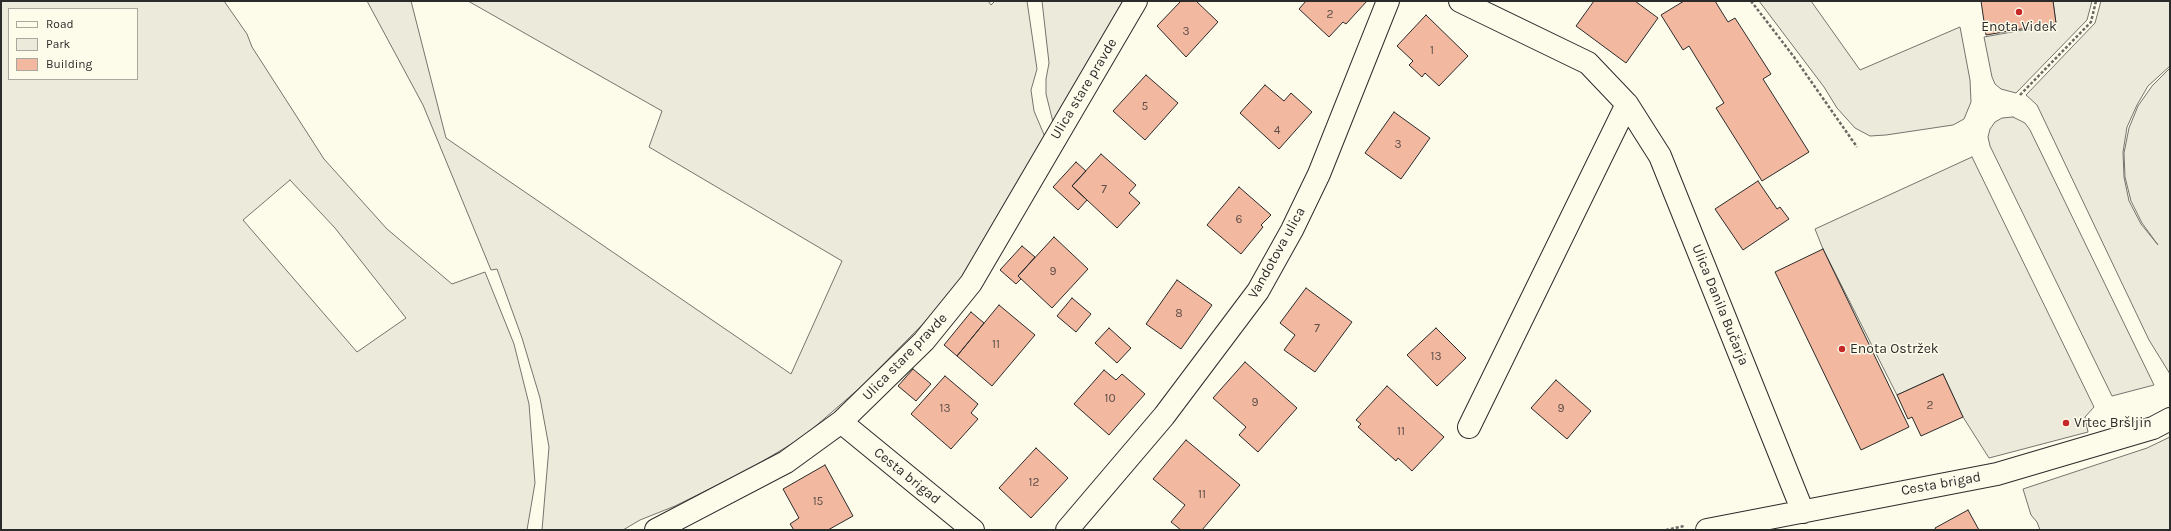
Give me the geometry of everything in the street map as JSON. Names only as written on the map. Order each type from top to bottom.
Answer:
[{"type":"street","name":"Ulica stare pravde","points":[[656,530],[786,462],[841,422],[924,341],[972,283],[1136,1]]},
{"type":"street","name":"Vandotova ulica","points":[[1067,530],[1164,416],[1258,291],[1320,174],[1388,1]]},
{"type":"street","name":"Ulica Danila Bučarja","points":[[1460,1],[1588,63],[1627,104],[1660,156],[1803,512]]},
{"type":"street","points":[[1469,427],[1627,104]]},
{"type":"street","name":"Cesta brigad","points":[[1707,530],[1997,474],[2153,428],[2170,419]]},
{"type":"street","name":"Cesta brigad","points":[[841,422],[973,530]]},
{"type":"path","points":[[1751,1],[1794,57],[1857,147]]},
{"type":"path","points":[[2020,95],[2091,22],[2096,1]]},
{"type":"green space","points":[[1,1],[224,1],[247,34],[252,47],[324,159],[387,229],[452,284],[485,272],[514,344],[529,404],[535,483],[527,530],[1,530]],"holes":[[[290,180],[335,228],[406,318],[357,352],[243,220]]]},
{"type":"green space","points":[[367,1],[411,1],[446,138],[791,374],[842,261],[649,147],[662,111],[468,1],[988,1],[991,5],[995,1],[1027,1],[1037,69],[1031,90],[1034,111],[1045,137],[961,285],[862,386],[803,437],[748,470],[675,506],[640,520],[623,530],[542,530],[549,447],[540,398],[522,338],[497,269],[491,270],[423,105]]},
{"type":"green space","points":[[1042,1],[1123,1],[1053,122],[1046,94],[1046,79],[1049,63]]},
{"type":"green space","points":[[1759,1],[1811,1],[1860,70],[1960,27],[1970,80],[1971,102],[1964,119],[1953,125],[1886,135],[1870,136],[1855,128],[1837,108],[1824,87]]},
{"type":"green space","points":[[2053,1],[2092,1],[2087,20],[2016,93],[2001,89],[1995,84],[1992,77],[1984,37],[2056,24]]},
{"type":"green space","points":[[2101,1],[2170,1],[2170,66],[2148,86],[2137,105],[2127,127],[2123,152],[2124,177],[2129,201],[2141,224],[2158,245],[2142,223],[2131,201],[2125,177],[2124,153],[2129,128],[2138,106],[2152,86],[2170,68],[2170,374],[2149,340],[2037,105],[2026,95],[2095,23]]},
{"type":"green space","points":[[1972,157],[2094,407],[2085,417],[2088,432],[1989,458],[1963,417],[1943,374],[1897,395],[1823,249],[1815,229]]},
{"type":"green space","points":[[2170,437],[2170,530],[2040,530],[2037,522],[2031,515],[2023,489],[2147,448]]},
{"type":"shaded area","points":[[2013,117],[2025,123],[2030,130],[2154,385],[2112,396],[1990,146],[1988,137],[1990,129],[1995,122],[2002,118]]},
{"type":"building","points":[[1181,1],[1196,1],[1218,22],[1186,57],[1157,26]]},
{"type":"building","points":[[1306,1],[1367,1],[1346,24],[1343,22],[1329,37],[1299,9]]},
{"type":"building","points":[[1594,1],[1635,1],[1658,18],[1626,63],[1576,26]]},
{"type":"building","points":[[1684,1],[1715,1],[1728,22],[1735,18],[1771,74],[1763,79],[1809,152],[1762,181],[1716,108],[1724,103],[1689,46],[1683,50],[1661,15]]},
{"type":"building","name":"Enota Videk","points":[[1981,1],[2053,1],[2056,23],[1986,35]]},
{"type":"building","points":[[1426,15],[1468,56],[1439,86],[1425,73],[1422,77],[1409,65],[1413,61],[1397,46]]},
{"type":"building","points":[[1146,75],[1178,103],[1145,140],[1113,111]]},
{"type":"building","points":[[1265,85],[1284,101],[1291,93],[1312,112],[1279,149],[1240,113]]},
{"type":"building","points":[[1394,112],[1430,138],[1401,179],[1365,153]]},
{"type":"building","points":[[1101,154],[1136,185],[1129,193],[1140,203],[1117,228],[1072,186]]},
{"type":"building","points":[[1076,162],[1086,171],[1072,186],[1087,200],[1078,210],[1053,187]]},
{"type":"building","points":[[1758,181],[1777,209],[1780,207],[1789,219],[1743,250],[1715,209]]},
{"type":"building","points":[[1239,187],[1271,215],[1261,225],[1263,227],[1241,254],[1207,225]]},
{"type":"building","points":[[1054,237],[1088,269],[1052,308],[1018,276]]},
{"type":"building","points":[[1022,246],[1035,257],[1018,276],[1021,279],[1016,284],[1000,270]]},
{"type":"building","name":"Enota Ostržek","points":[[1823,249],[1909,427],[1861,450],[1775,272]]},
{"type":"building","points":[[1177,280],[1212,305],[1181,349],[1146,324]]},
{"type":"building","points":[[1306,288],[1352,322],[1315,372],[1284,350],[1295,335],[1280,323]]},
{"type":"building","points":[[1072,298],[1091,314],[1076,332],[1057,316]]},
{"type":"building","points":[[999,305],[1035,335],[992,386],[957,356]]},
{"type":"building","points":[[971,312],[984,323],[957,356],[944,345]]},
{"type":"building","points":[[1109,328],[1131,348],[1117,363],[1095,343]]},
{"type":"building","points":[[1436,328],[1466,358],[1437,386],[1407,355]]},
{"type":"building","points":[[1245,362],[1297,408],[1258,452],[1239,435],[1246,427],[1213,398]]},
{"type":"building","points":[[913,369],[931,384],[916,401],[898,386]]},
{"type":"building","points":[[1104,370],[1116,380],[1122,374],[1145,394],[1109,435],[1074,404]]},
{"type":"building","name":"Enota Ostržek","points":[[1943,374],[1963,417],[1921,436],[1912,417],[1908,419],[1897,395]]},
{"type":"building","points":[[945,376],[978,404],[971,413],[978,419],[951,449],[911,414]]},
{"type":"building","points":[[1556,380],[1591,411],[1567,439],[1531,408]]},
{"type":"building","points":[[1387,386],[1444,437],[1412,471],[1398,458],[1396,461],[1358,427],[1361,424],[1356,420]]},
{"type":"building","points":[[1186,440],[1240,485],[1202,530],[1181,530],[1171,522],[1185,505],[1153,479]]},
{"type":"building","points":[[1036,448],[1068,478],[1031,518],[999,488]]},
{"type":"building","points":[[825,465],[853,516],[828,530],[794,530],[790,524],[799,518],[783,489]]},
{"type":"building","points":[[1968,510],[1979,530],[1936,530],[1935,528]]},
{"type":"place","name":"Enota Videk","points":[[2019,12]]},
{"type":"place","name":"Enota Ostržek","points":[[1842,349]]},
{"type":"place","name":"Vrtec Bršljin","points":[[2066,423]]}]
